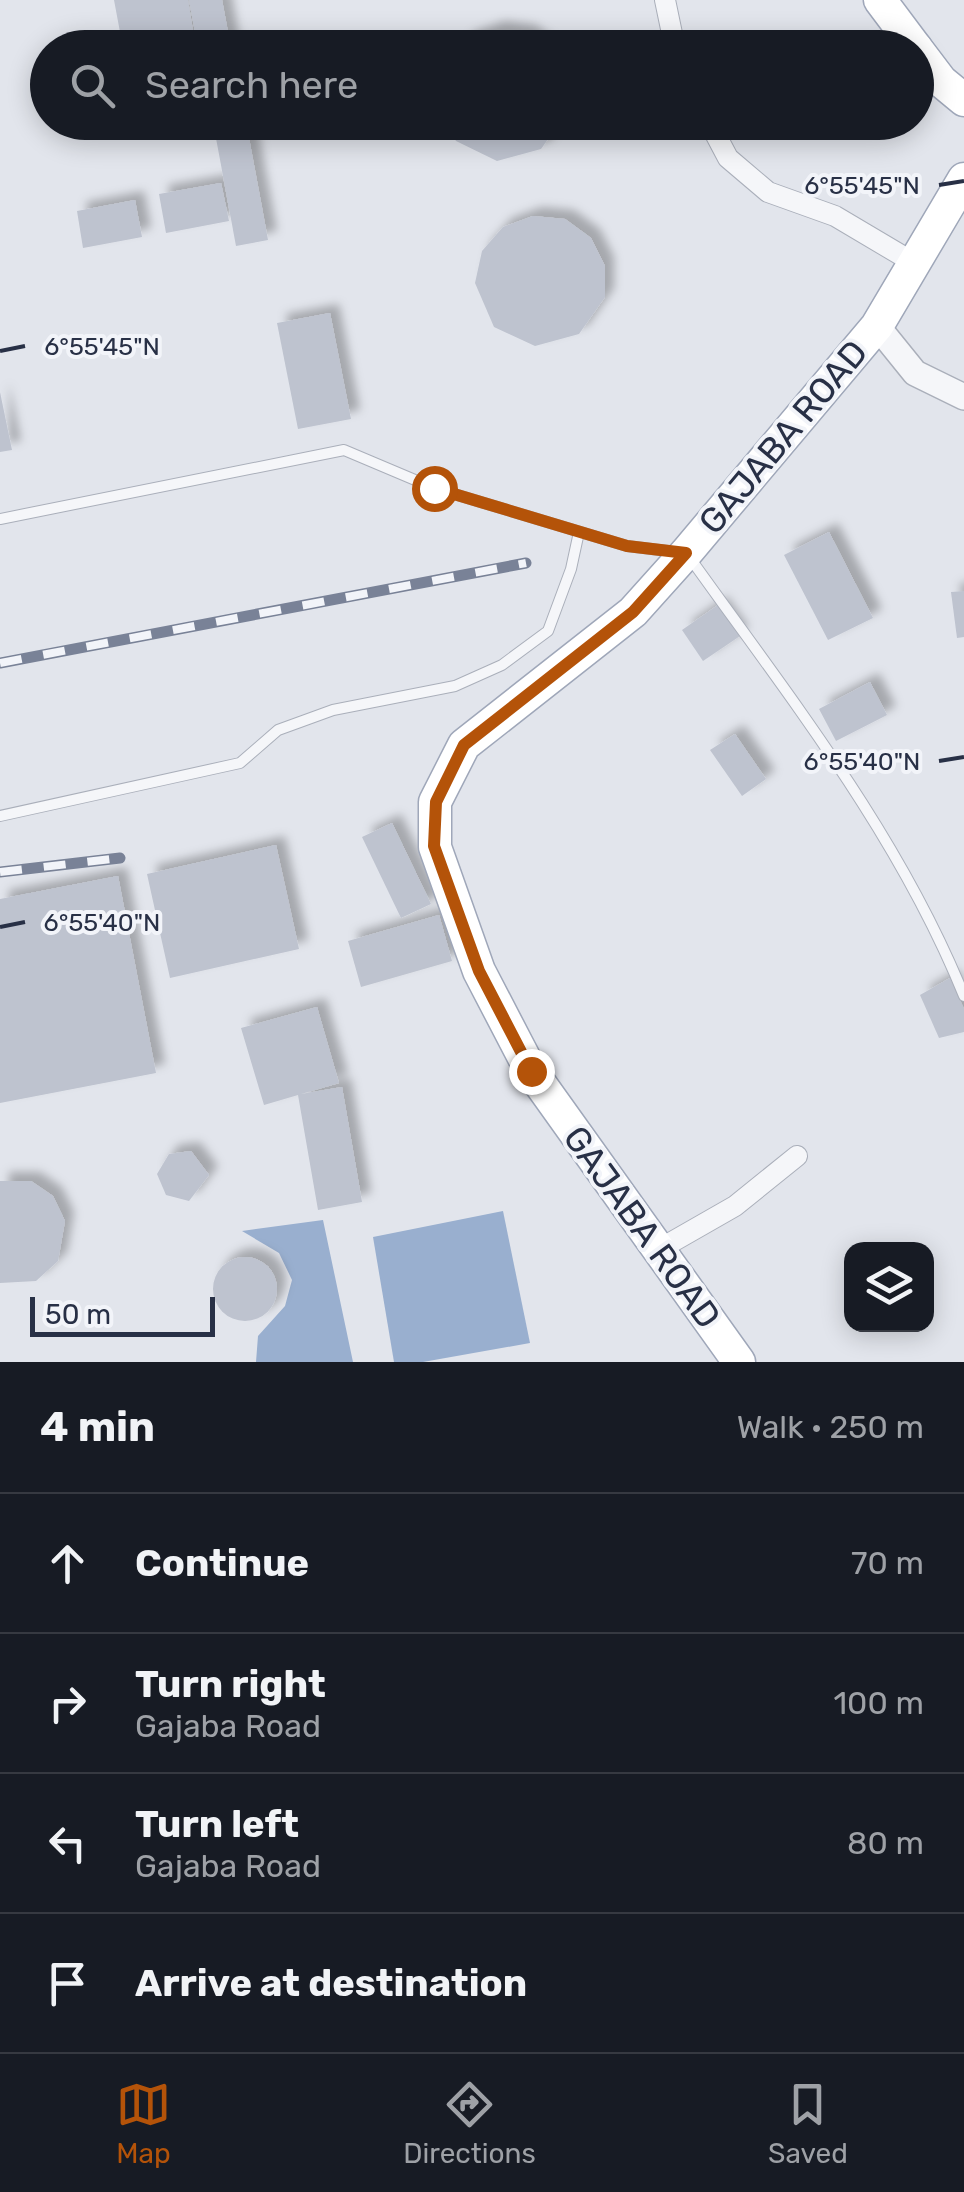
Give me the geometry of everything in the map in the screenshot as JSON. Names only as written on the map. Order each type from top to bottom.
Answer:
[{"type":"main road","points":[[880,0],[902,30]]},
{"type":"main road","points":[[934,71],[964,100]]},
{"type":"main road","name":"GAJABA ROAD","points":[[740,1362],[531,1071],[479,971],[434,846],[436,802],[464,745],[633,612],[686,553],[877,326],[964,178]]},
{"type":"street","points":[[665,0],[671,30]]},
{"type":"street","points":[[718,140],[728,158],[768,192],[834,216],[916,264]]},
{"type":"street","points":[[877,326],[915,373],[964,397]]},
{"type":"street","points":[[658,1250],[735,1206],[796,1156]]},
{"type":"lane","points":[[0,518],[344,450],[434,488],[579,532],[627,546],[686,553],[859,795],[948,957],[964,996]]},
{"type":"lane","points":[[0,816],[240,763],[278,730],[332,710],[455,686],[502,666],[548,631],[571,569],[579,532]]},
{"type":"water","points":[[503,1211],[530,1343],[423,1362],[394,1362],[373,1237]]},
{"type":"water","points":[[323,1220],[353,1362],[256,1362],[258,1336],[285,1306],[292,1280],[279,1253],[242,1231]]},
{"type":"building","points":[[114,0],[188,0],[193,30],[120,30]]},
{"type":"building","points":[[189,0],[222,0],[228,30],[195,30]]},
{"type":"building","points":[[216,140],[249,140],[268,240],[236,246]]},
{"type":"building","points":[[547,140],[541,149],[497,161],[456,141]]},
{"type":"building","points":[[221,183],[229,221],[166,233],[159,194]]},
{"type":"building","points":[[135,200],[142,237],[83,248],[77,211]]},
{"type":"building","points":[[533,216],[565,219],[591,238],[605,266],[605,297],[579,334],[535,346],[494,327],[475,283],[482,251],[503,227]]},
{"type":"building","points":[[330,313],[351,419],[298,429],[277,323]]},
{"type":"building","points":[[0,392],[12,450],[0,452]]},
{"type":"building","points":[[829,532],[873,618],[828,640],[784,555]]},
{"type":"building","points":[[964,591],[964,637],[957,638],[951,592]]},
{"type":"building","points":[[718,605],[740,636],[703,661],[682,630]]},
{"type":"building","points":[[870,682],[887,715],[836,741],[819,709]]},
{"type":"building","points":[[735,734],[766,779],[742,796],[710,750]]},
{"type":"building","points":[[392,823],[431,904],[401,918],[362,837]]},
{"type":"building","points":[[276,845],[299,949],[170,978],[147,874]]},
{"type":"building","points":[[118,876],[156,1073],[0,1103],[0,899]]},
{"type":"building","points":[[439,915],[452,961],[361,987],[348,941]]},
{"type":"building","points":[[950,978],[964,1009],[964,1032],[939,1038],[920,995]]},
{"type":"building","points":[[317,1007],[339,1083],[301,1094],[342,1087],[362,1202],[318,1210],[298,1095],[264,1105],[241,1028]]},
{"type":"building","points":[[191,1151],[209,1175],[189,1201],[166,1195],[157,1174],[169,1154]]},
{"type":"building","points":[[0,1181],[31,1181],[53,1196],[65,1221],[58,1261],[36,1281],[0,1283]]},
{"type":"building","points":[[245,1257],[268,1266],[277,1289],[268,1312],[245,1321],[222,1312],[213,1289],[222,1266]]},
{"type":"railway","points":[[0,663],[526,563]]},
{"type":"railway","points":[[0,872],[120,858]]},
{"type":"route","points":[[434,488],[627,546],[686,553],[633,612],[464,745],[436,802],[434,846],[479,971],[531,1071]]}]
